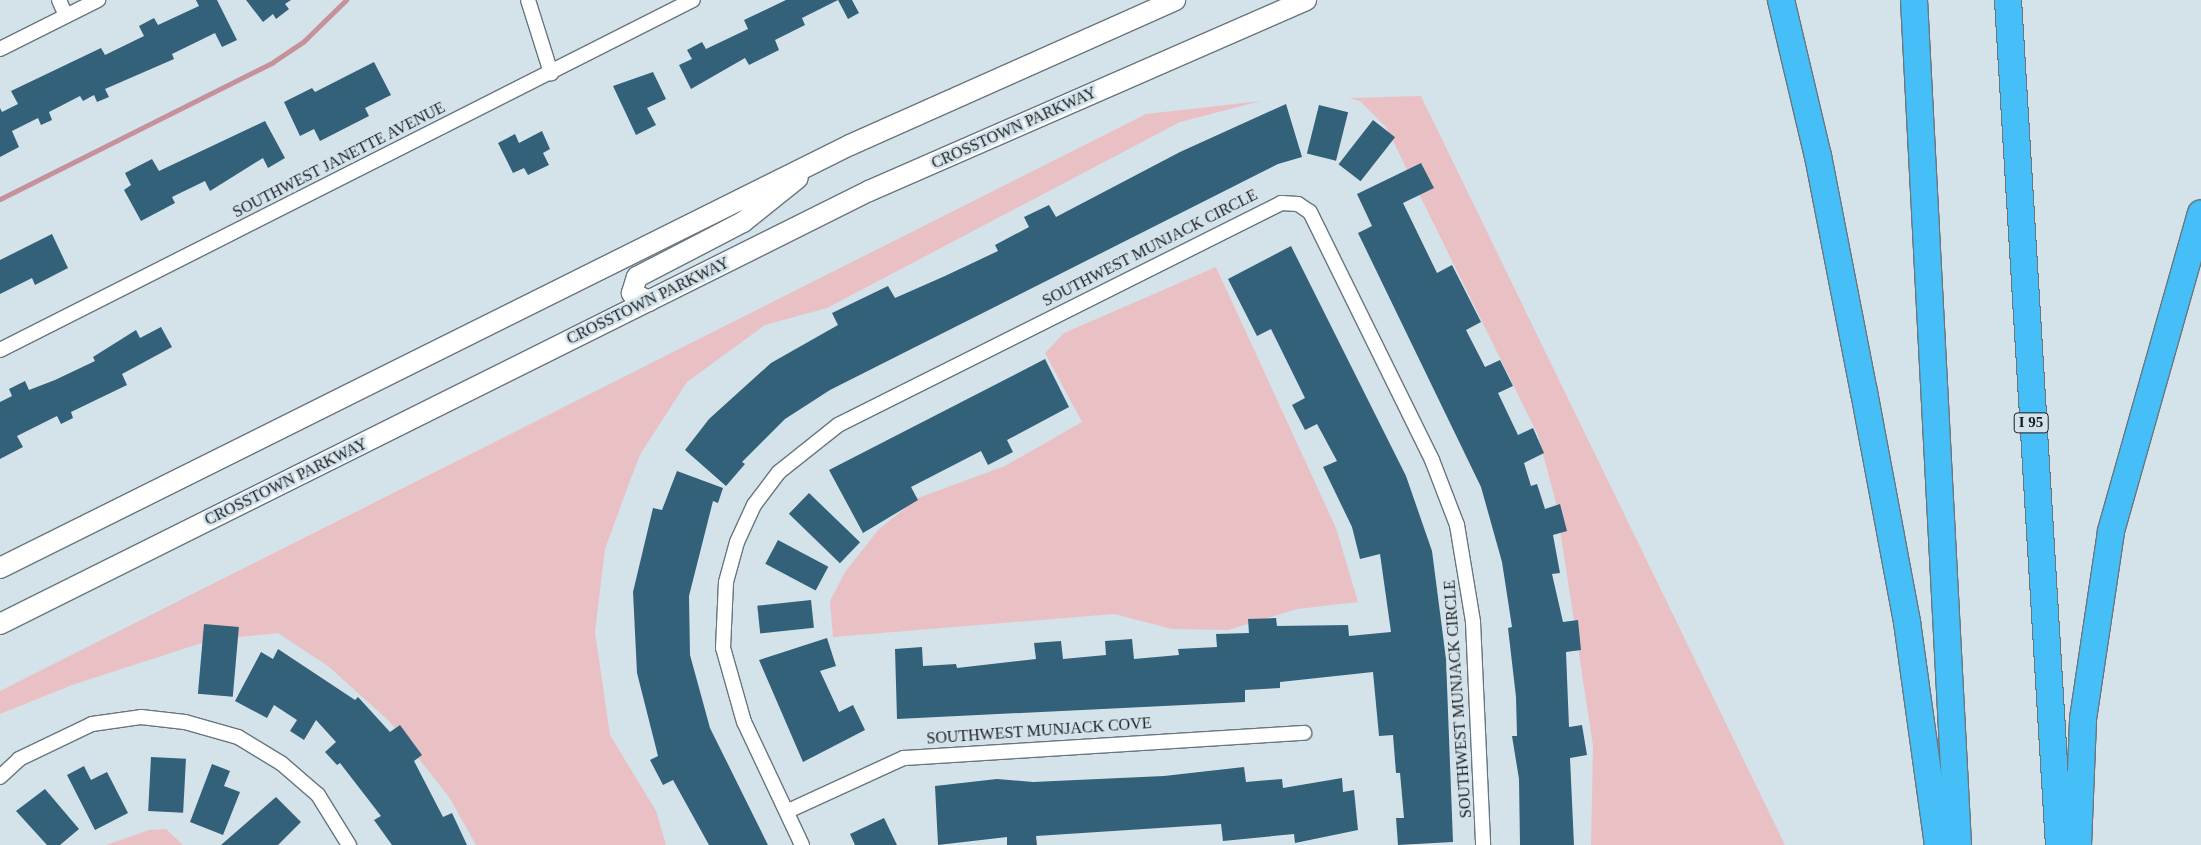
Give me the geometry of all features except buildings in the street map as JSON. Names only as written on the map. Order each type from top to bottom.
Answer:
[{"type":"highway","points":[[1781,0],[1818,156],[1868,411],[1907,622],[1938,845]]},
{"type":"highway","points":[[1914,0],[1958,845]]},
{"type":"highway","name":"I 95","points":[[2008,0],[2059,845]]},
{"type":"highway","points":[[2078,845],[2084,719],[2111,530],[2201,213]]},
{"type":"main road","points":[[0,568],[812,164],[1175,0]]},
{"type":"main road","name":"CROSSTOWN PARKWAY","points":[[0,624],[869,191],[1306,0]]},
{"type":"main road","points":[[649,301],[632,293],[637,277],[744,222],[774,201],[812,164]]},
{"type":"street","points":[[58,0],[66,16]]},
{"type":"street","points":[[0,49],[98,0]]},
{"type":"street","points":[[528,0],[551,73]]},
{"type":"street","name":"SOUTHWEST JANETTE AVENUE","points":[[0,350],[551,73],[692,0]]},
{"type":"street","name":"SOUTHWEST MUNJACK CIRCLE","points":[[802,845],[730,684],[722,617],[737,542],[754,505],[779,472],[838,426],[1281,203],[1298,204],[1310,212],[1432,460],[1457,525],[1473,622],[1483,845]]},
{"type":"street","points":[[0,777],[49,742],[92,724],[141,717],[185,722],[238,738],[281,762],[318,795],[349,845]]},
{"type":"street","name":"SOUTHWEST MUNJACK COVE","points":[[788,811],[904,758],[1304,732]]},
{"type":"shaded area","points":[[1421,96],[1785,845],[1591,845],[1593,746],[1556,503],[1538,435],[1386,127],[1360,101],[1349,98]]},
{"type":"shaded area","points":[[1261,101],[1180,122],[827,308],[765,325],[687,382],[641,453],[628,486],[605,549],[595,632],[610,735],[656,811],[666,845],[476,845],[449,797],[389,721],[328,666],[278,633],[211,640],[72,685],[0,714],[0,691],[1146,114]]},
{"type":"shaded area","points":[[1216,267],[1336,528],[1358,602],[1297,609],[1228,630],[1172,629],[1114,614],[833,637],[830,601],[845,572],[879,529],[918,498],[1005,466],[1082,422],[1045,353],[1064,333]]},
{"type":"shaded area","points":[[166,829],[183,845],[106,845],[149,830]]},
{"type":"waterway","points":[[0,199],[273,62],[304,41],[346,0]]}]
